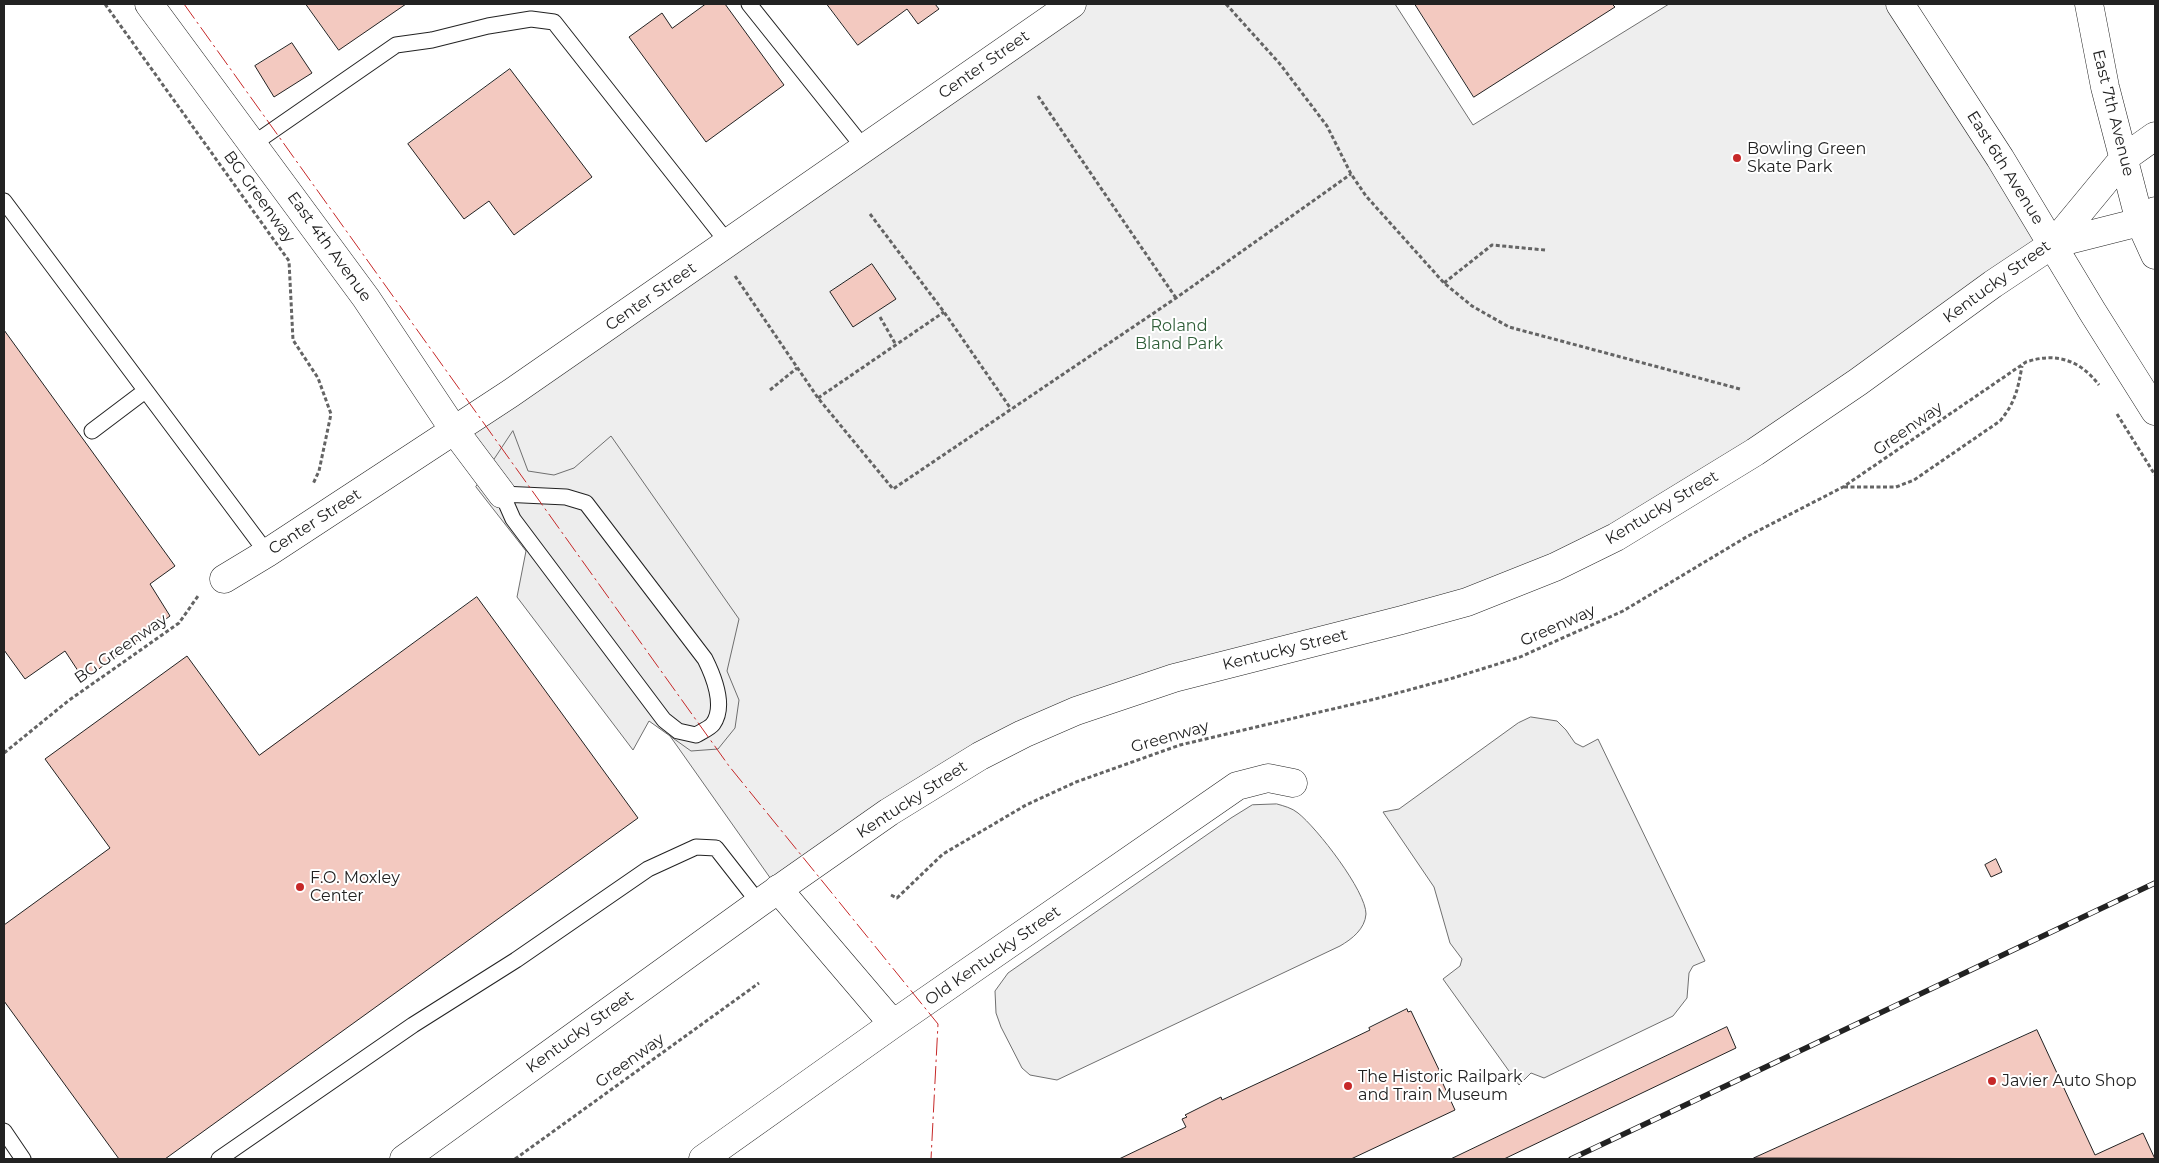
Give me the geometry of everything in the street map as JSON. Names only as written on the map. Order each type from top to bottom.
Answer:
[{"type":"main road","name":"East 4th Avenue","points":[[149,4],[370,304],[454,430],[502,494]]},
{"type":"main road","name":"Center Street","points":[[224,579],[267,553],[454,430],[722,247],[864,148],[1041,12],[1072,4]]},
{"type":"main road","name":"East 6th Avenue","points":[[1900,4],[2000,158],[2155,411]]},
{"type":"main road","name":"East 7th Avenue","points":[[2089,4],[2105,87],[2124,158],[2148,217]]},
{"type":"main road","name":"Kentucky Street","points":[[404,1159],[768,896],[932,784],[1023,734],[1076,711],[1174,678],[1466,602],[1555,567],[1595,548],[1755,452],[1858,382],[1993,284],[2053,244],[2124,158],[2155,136]]},
{"type":"main road","points":[[2053,244],[2148,217],[2155,255]]},
{"type":"main road","name":"Old Kentucky Street","points":[[703,1159],[893,1024],[1237,786],[1268,778],[1293,782]]},
{"type":"main road","points":[[768,896],[893,1024]]},
{"type":"lane","points":[[749,4],[864,148]]},
{"type":"lane","points":[[253,144],[396,45],[432,40],[488,26],[531,19],[554,22],[722,247]]},
{"type":"lane","points":[[4,202],[267,553]]},
{"type":"lane","points":[[92,431],[145,391]]},
{"type":"lane","points":[[502,494],[566,497],[586,504],[705,658],[714,678],[719,705],[713,724],[696,735],[678,731],[664,720],[513,519],[502,494]]},
{"type":"lane","points":[[218,1159],[413,1025],[516,960],[648,869],[696,847],[716,848],[768,896]]},
{"type":"lane","points":[[6,1138],[23,1159]]},
{"type":"path","name":"BG Greenway","points":[[105,4],[290,261],[293,340],[318,378],[331,414],[319,471],[311,489]]},
{"type":"path","points":[[1226,4],[1280,64],[1327,126],[1351,174],[1366,196],[1444,283],[1472,306],[1509,327],[1740,389]]},
{"type":"path","points":[[1038,96],[1176,298]]},
{"type":"path","points":[[722,247],[797,368],[818,398],[893,489],[1176,298],[1351,174]]},
{"type":"path","points":[[870,214],[944,312],[1011,409]]},
{"type":"path","points":[[1444,283],[1492,245],[1545,250]]},
{"type":"path","points":[[818,398],[944,312]]},
{"type":"path","points":[[880,317],[896,345]]},
{"type":"path","name":"Greenway","points":[[891,894],[897,898],[944,854],[988,826],[1076,782],[1180,745],[1375,699],[1453,678],[1520,657],[1623,611],[1748,536],[1843,487],[2022,365],[2041,357],[2056,357],[2069,361],[2090,373],[2101,388]]},
{"type":"path","points":[[1843,487],[1896,487],[1914,480],[2000,421],[2011,408],[2017,391],[2022,365]]},
{"type":"path","points":[[770,390],[797,368]]},
{"type":"path","points":[[2116,411],[2155,475]]},
{"type":"path","name":"BG Greenway","points":[[4,753],[68,701],[179,623],[198,598],[198,588]]},
{"type":"path","name":"Greenway","points":[[515,1159],[759,983]]},
{"type":"green space","name":"Roland Bland Park","points":[[1075,4],[1395,4],[1473,125],[1669,4],[1900,4],[2053,244],[1595,548],[1023,734],[778,889],[454,430]]},
{"type":"green space","points":[[1277,804],[1288,807],[1298,813],[1317,832],[1349,876],[1364,904],[1366,914],[1363,924],[1357,933],[1340,946],[1057,1080],[1030,1075],[1022,1068],[996,1013],[995,991],[1008,973],[1231,818],[1252,805]]},
{"type":"shaded area","points":[[513,431],[528,471],[554,475],[574,468],[611,436],[739,619],[727,671],[739,700],[735,728],[718,749],[691,751],[649,721],[633,750],[517,597],[526,551],[476,487]]},
{"type":"shaded area","points":[[1531,717],[1557,721],[1575,743],[1583,747],[1598,739],[1705,961],[1693,966],[1689,973],[1687,998],[1673,1016],[1544,1078],[1531,1073],[1519,1085],[1443,979],[1460,966],[1462,959],[1450,943],[1434,887],[1383,812],[1399,809],[1518,723]]},
{"type":"building","points":[[306,4],[406,4],[339,50]]},
{"type":"building","points":[[706,4],[725,4],[784,85],[706,142],[629,37],[662,13],[672,28]]},
{"type":"building","points":[[827,4],[935,4],[939,9],[918,24],[907,9],[858,45]]},
{"type":"building","points":[[1415,4],[1612,4],[1615,7],[1474,97]]},
{"type":"building","points":[[292,43],[312,73],[274,97],[255,66]]},
{"type":"building","points":[[510,69],[592,177],[514,235],[489,201],[464,219],[408,144]]},
{"type":"building","points":[[872,264],[896,299],[853,327],[830,292]]},
{"type":"building","points":[[4,330],[175,566],[150,584],[170,616],[84,680],[65,651],[25,679],[4,650]]},
{"type":"building","name":"F.O. Moxley Center","points":[[477,597],[638,818],[165,1159],[119,1159],[4,1001],[4,925],[110,848],[45,759],[187,656],[259,755]]},
{"type":"building","points":[[1996,859],[2002,872],[1991,877],[1985,865]]},
{"type":"building","name":"The Historic Railpark and Train Museum","points":[[1407,1009],[1408,1012],[1411,1011],[1441,1074],[1439,1075],[1455,1110],[1351,1159],[1119,1159],[1186,1127],[1182,1119],[1187,1117],[1185,1115],[1221,1097],[1222,1100],[1297,1065],[1370,1030],[1369,1028]]},
{"type":"building","points":[[1727,1027],[1736,1048],[1504,1159],[1451,1159]]},
{"type":"building","name":"Javier Auto Shop","points":[[2037,1030],[2095,1155],[2143,1133],[2155,1159],[1754,1158]]},
{"type":"railway","points":[[1571,1159],[2155,883]]},
{"type":"power","points":[[184,4],[729,766],[938,1024],[931,1159]]},
{"type":"place","name":"Bowling Green Skate Park","points":[[1737,158]]},
{"type":"place","name":"F.O. Moxley Center","points":[[300,887]]},
{"type":"place","name":"Javier Auto Shop","points":[[1992,1081]]},
{"type":"place","name":"The Historic Railpark and Train Museum","points":[[1348,1086]]}]
